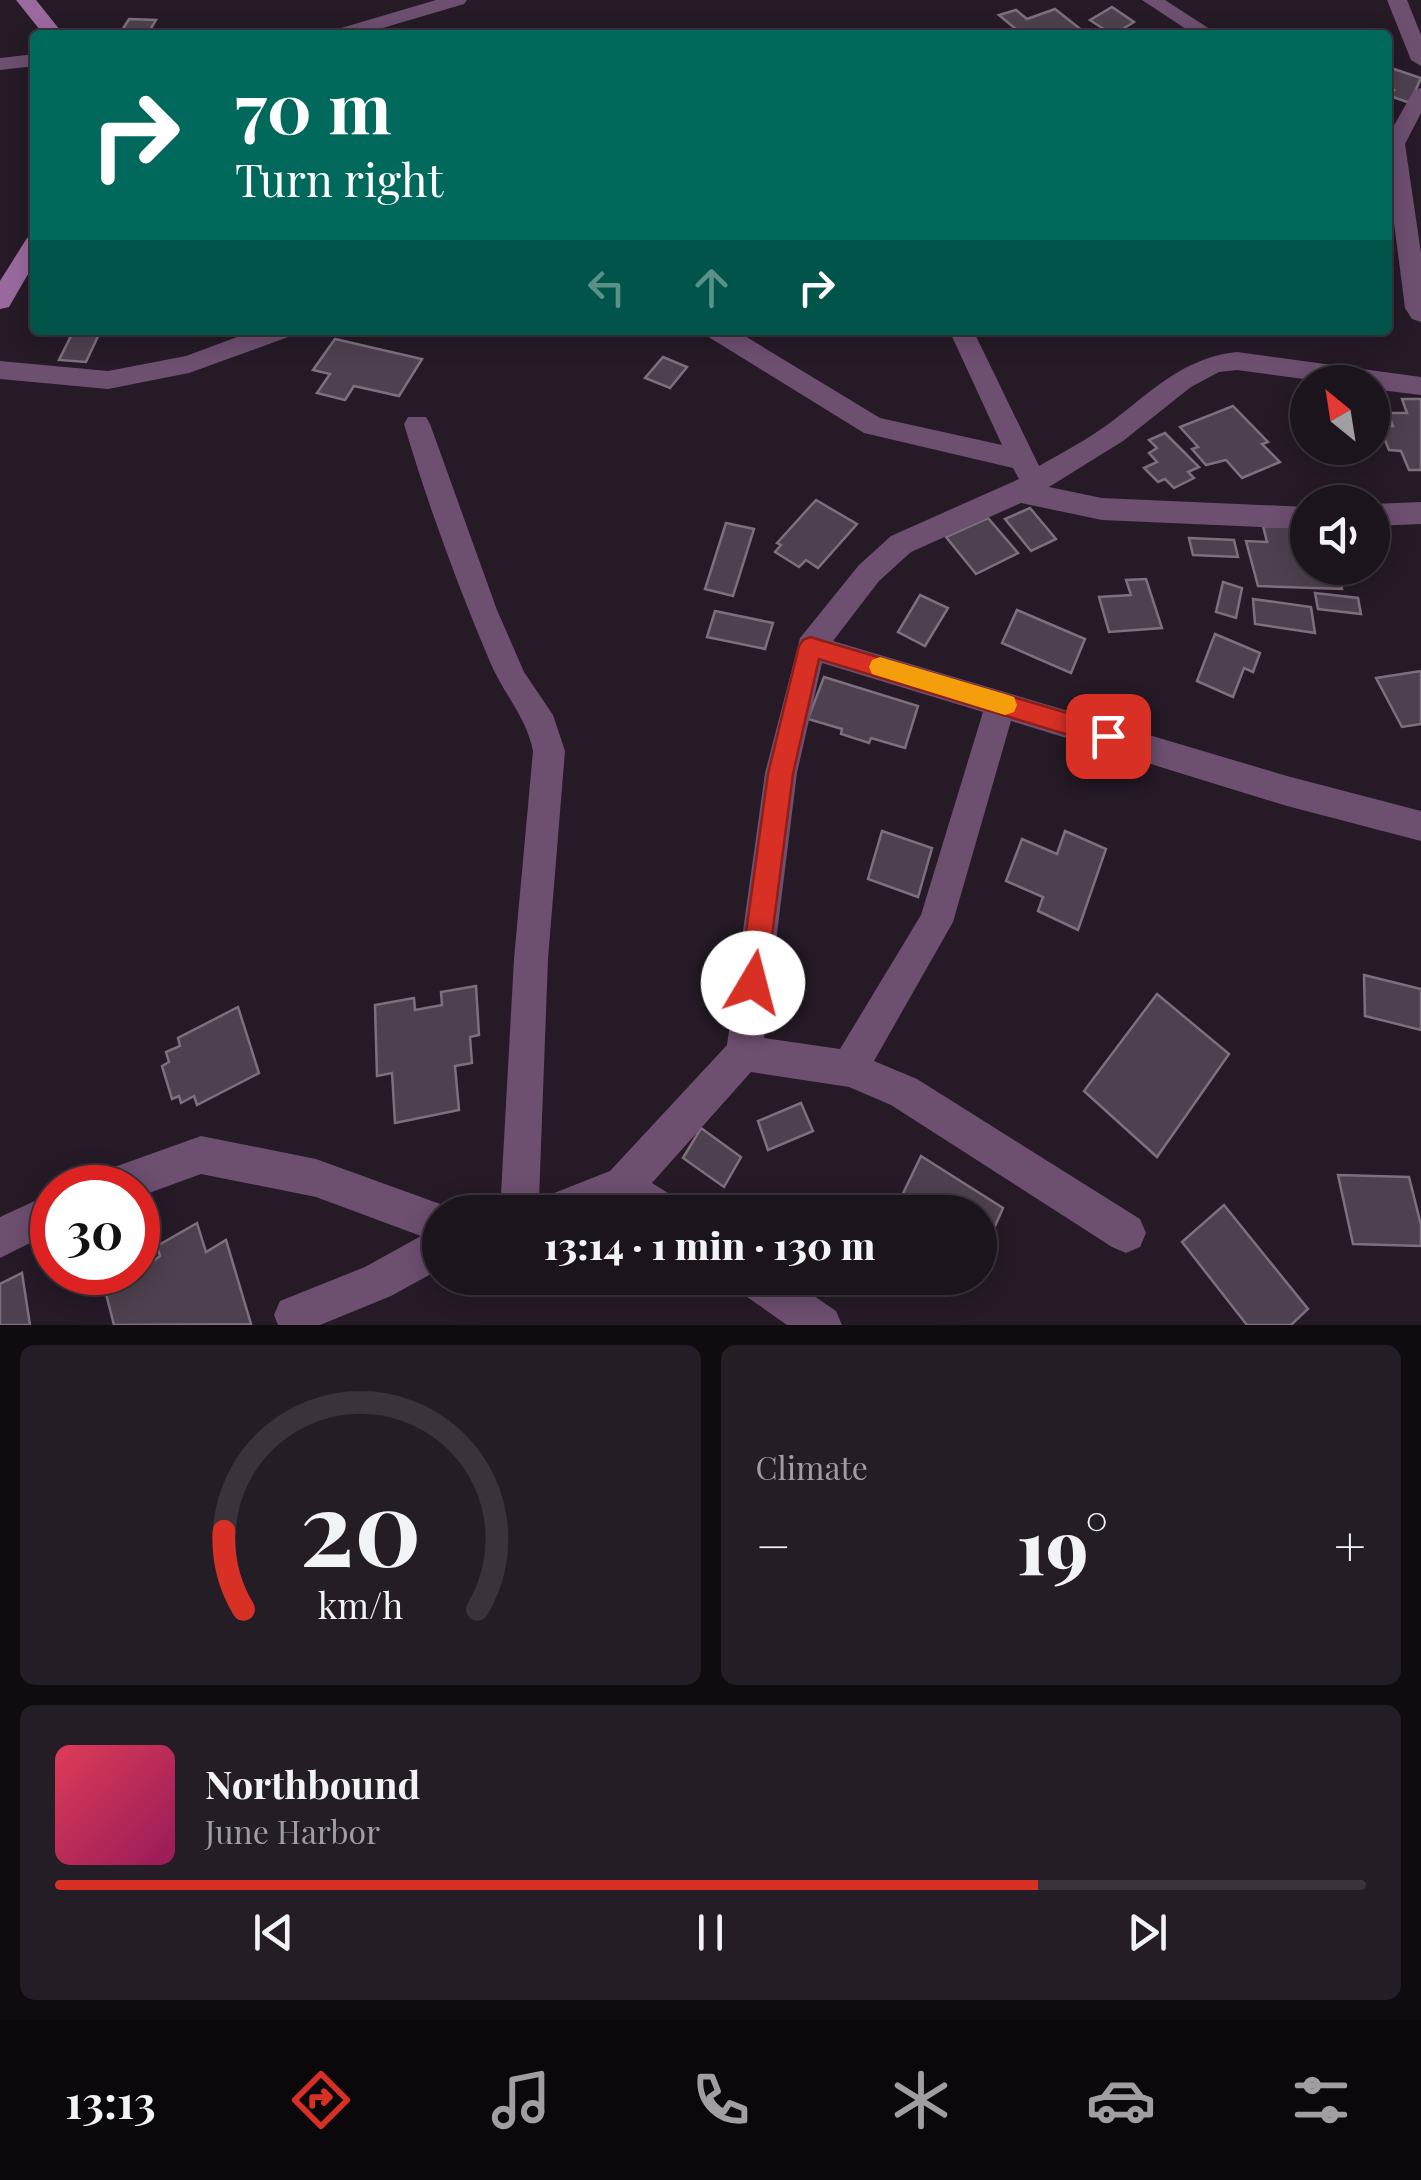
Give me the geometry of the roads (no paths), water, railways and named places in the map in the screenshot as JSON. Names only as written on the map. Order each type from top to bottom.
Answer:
[{"type":"street","points":[[26,0],[50,30]]},
{"type":"street","points":[[355,30],[457,0]]},
{"type":"street","points":[[1152,0],[1201,30]]},
{"type":"street","points":[[1397,0],[1421,60]]},
{"type":"street","points":[[0,64],[30,61]]},
{"type":"street","points":[[1392,140],[1421,94]]},
{"type":"street","points":[[1392,149],[1416,308],[1421,313]]},
{"type":"street","points":[[0,301],[30,251]]},
{"type":"street","points":[[0,370],[108,380],[189,364],[268,335]]},
{"type":"street","points":[[724,335],[873,426],[1102,509],[1290,517]]},
{"type":"street","points":[[963,335],[1025,478]]},
{"type":"street","points":[[599,1195],[623,1186],[744,1053],[780,774],[810,646],[869,573],[901,544],[1114,434],[1182,380],[1214,363],[1237,361],[1421,386]]},
{"type":"street","points":[[417,424],[444,516],[510,676],[546,727],[549,751],[531,959],[520,1195]]},
{"type":"street","points":[[1390,515],[1421,513]]},
{"type":"street","points":[[810,646],[1287,790],[1421,826]]},
{"type":"street","points":[[849,1070],[936,922],[1001,703]]},
{"type":"street","points":[[744,1053],[849,1070],[904,1092],[1126,1233]]},
{"type":"street","points":[[160,1170],[201,1155],[316,1178],[422,1216]]},
{"type":"street","points":[[623,1186],[636,1195]]},
{"type":"street","points":[[0,1238],[30,1223]]},
{"type":"street","points":[[294,1314],[376,1282],[422,1258]]},
{"type":"street","points":[[779,1295],[822,1325]]}]
